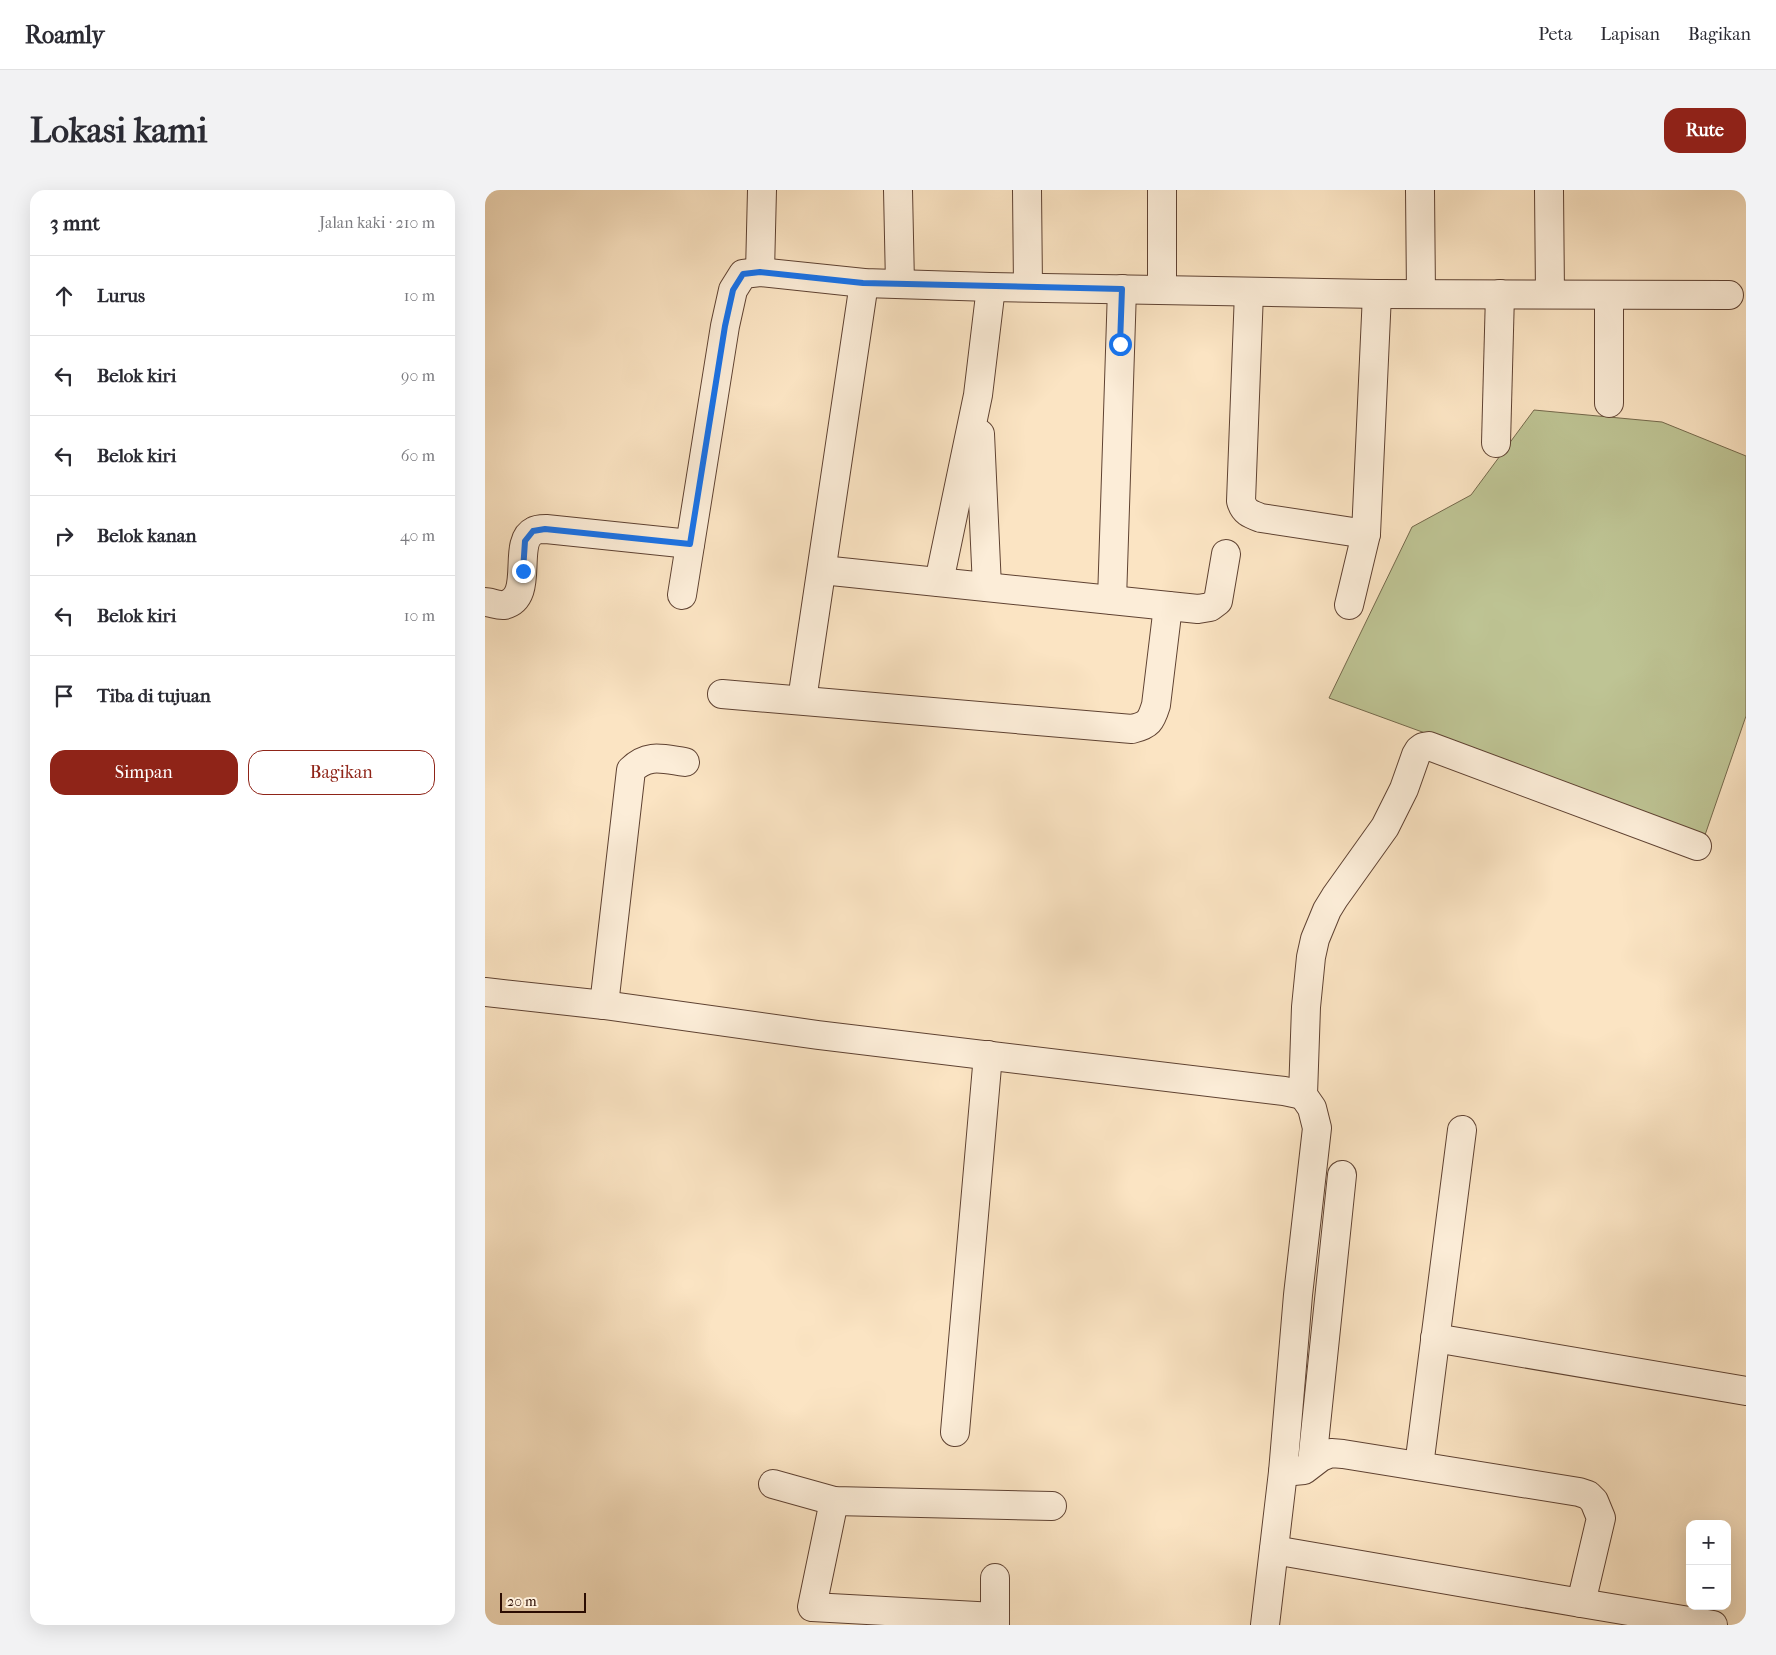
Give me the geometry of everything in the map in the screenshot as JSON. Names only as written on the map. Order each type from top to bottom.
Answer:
[{"type":"street","points":[[760,272],[761,190]]},
{"type":"street","points":[[899,190],[900,284]]},
{"type":"street","points":[[1027,190],[1028,287]]},
{"type":"street","points":[[1162,190],[1162,289]]},
{"type":"street","points":[[1420,190],[1421,294]]},
{"type":"street","points":[[1549,190],[1550,294]]},
{"type":"street","points":[[682,595],[725,326],[733,290],[743,274],[760,272],[863,283],[991,287],[1377,294],[1729,295]]},
{"type":"street","points":[[802,700],[863,283]]},
{"type":"street","points":[[939,582],[978,395],[991,287]]},
{"type":"street","points":[[1112,600],[1122,289]]},
{"type":"street","points":[[1249,292],[1241,501],[1243,509],[1261,518],[1366,534]]},
{"type":"street","points":[[1349,605],[1366,534],[1377,294]]},
{"type":"street","points":[[1496,443],[1500,294]]},
{"type":"street","points":[[1609,295],[1609,403]]},
{"type":"street","points":[[978,395],[987,587]]},
{"type":"street","points":[[485,602],[504,605],[515,598],[521,586],[525,541],[533,531],[545,529],[690,544]]},
{"type":"street","points":[[822,570],[1198,609],[1210,607],[1218,601],[1226,554]]},
{"type":"street","points":[[722,694],[1132,729],[1145,726],[1152,717],[1156,704],[1168,606]]},
{"type":"street","points":[[1265,1625],[1283,1472],[1298,1295],[1317,1128],[1312,1108],[1303,1095],[1306,1006],[1311,957],[1315,939],[1335,897],[1385,827],[1404,789],[1415,755],[1423,747],[1429,746],[1697,846]]},
{"type":"street","points":[[604,1005],[631,770],[648,758],[685,762]]},
{"type":"street","points":[[485,992],[604,1005],[818,1035],[1284,1091],[1303,1095]]},
{"type":"street","points":[[955,1432],[988,1055]]},
{"type":"street","points":[[1419,1466],[1462,1130]]},
{"type":"street","points":[[1312,1463],[1342,1175]]},
{"type":"street","points":[[1435,1338],[1746,1391]]},
{"type":"street","points":[[1283,1472],[1304,1470],[1312,1463],[1331,1454],[1343,1454],[1588,1495],[1594,1501],[1601,1518],[1581,1603]]},
{"type":"street","points":[[773,1484],[834,1501],[1052,1506]]},
{"type":"street","points":[[834,1501],[812,1616],[995,1621],[995,1578]]},
{"type":"street","points":[[1274,1550],[1713,1625]]},
{"type":"green space","points":[[1534,410],[1662,422],[1746,456],[1746,716],[1705,835],[1329,698],[1412,527],[1471,495]]},
{"type":"route","points":[[523,571],[525,541],[533,531],[545,529],[690,544],[725,326],[733,290],[743,274],[760,272],[863,283],[1122,289],[1120,344]]}]
